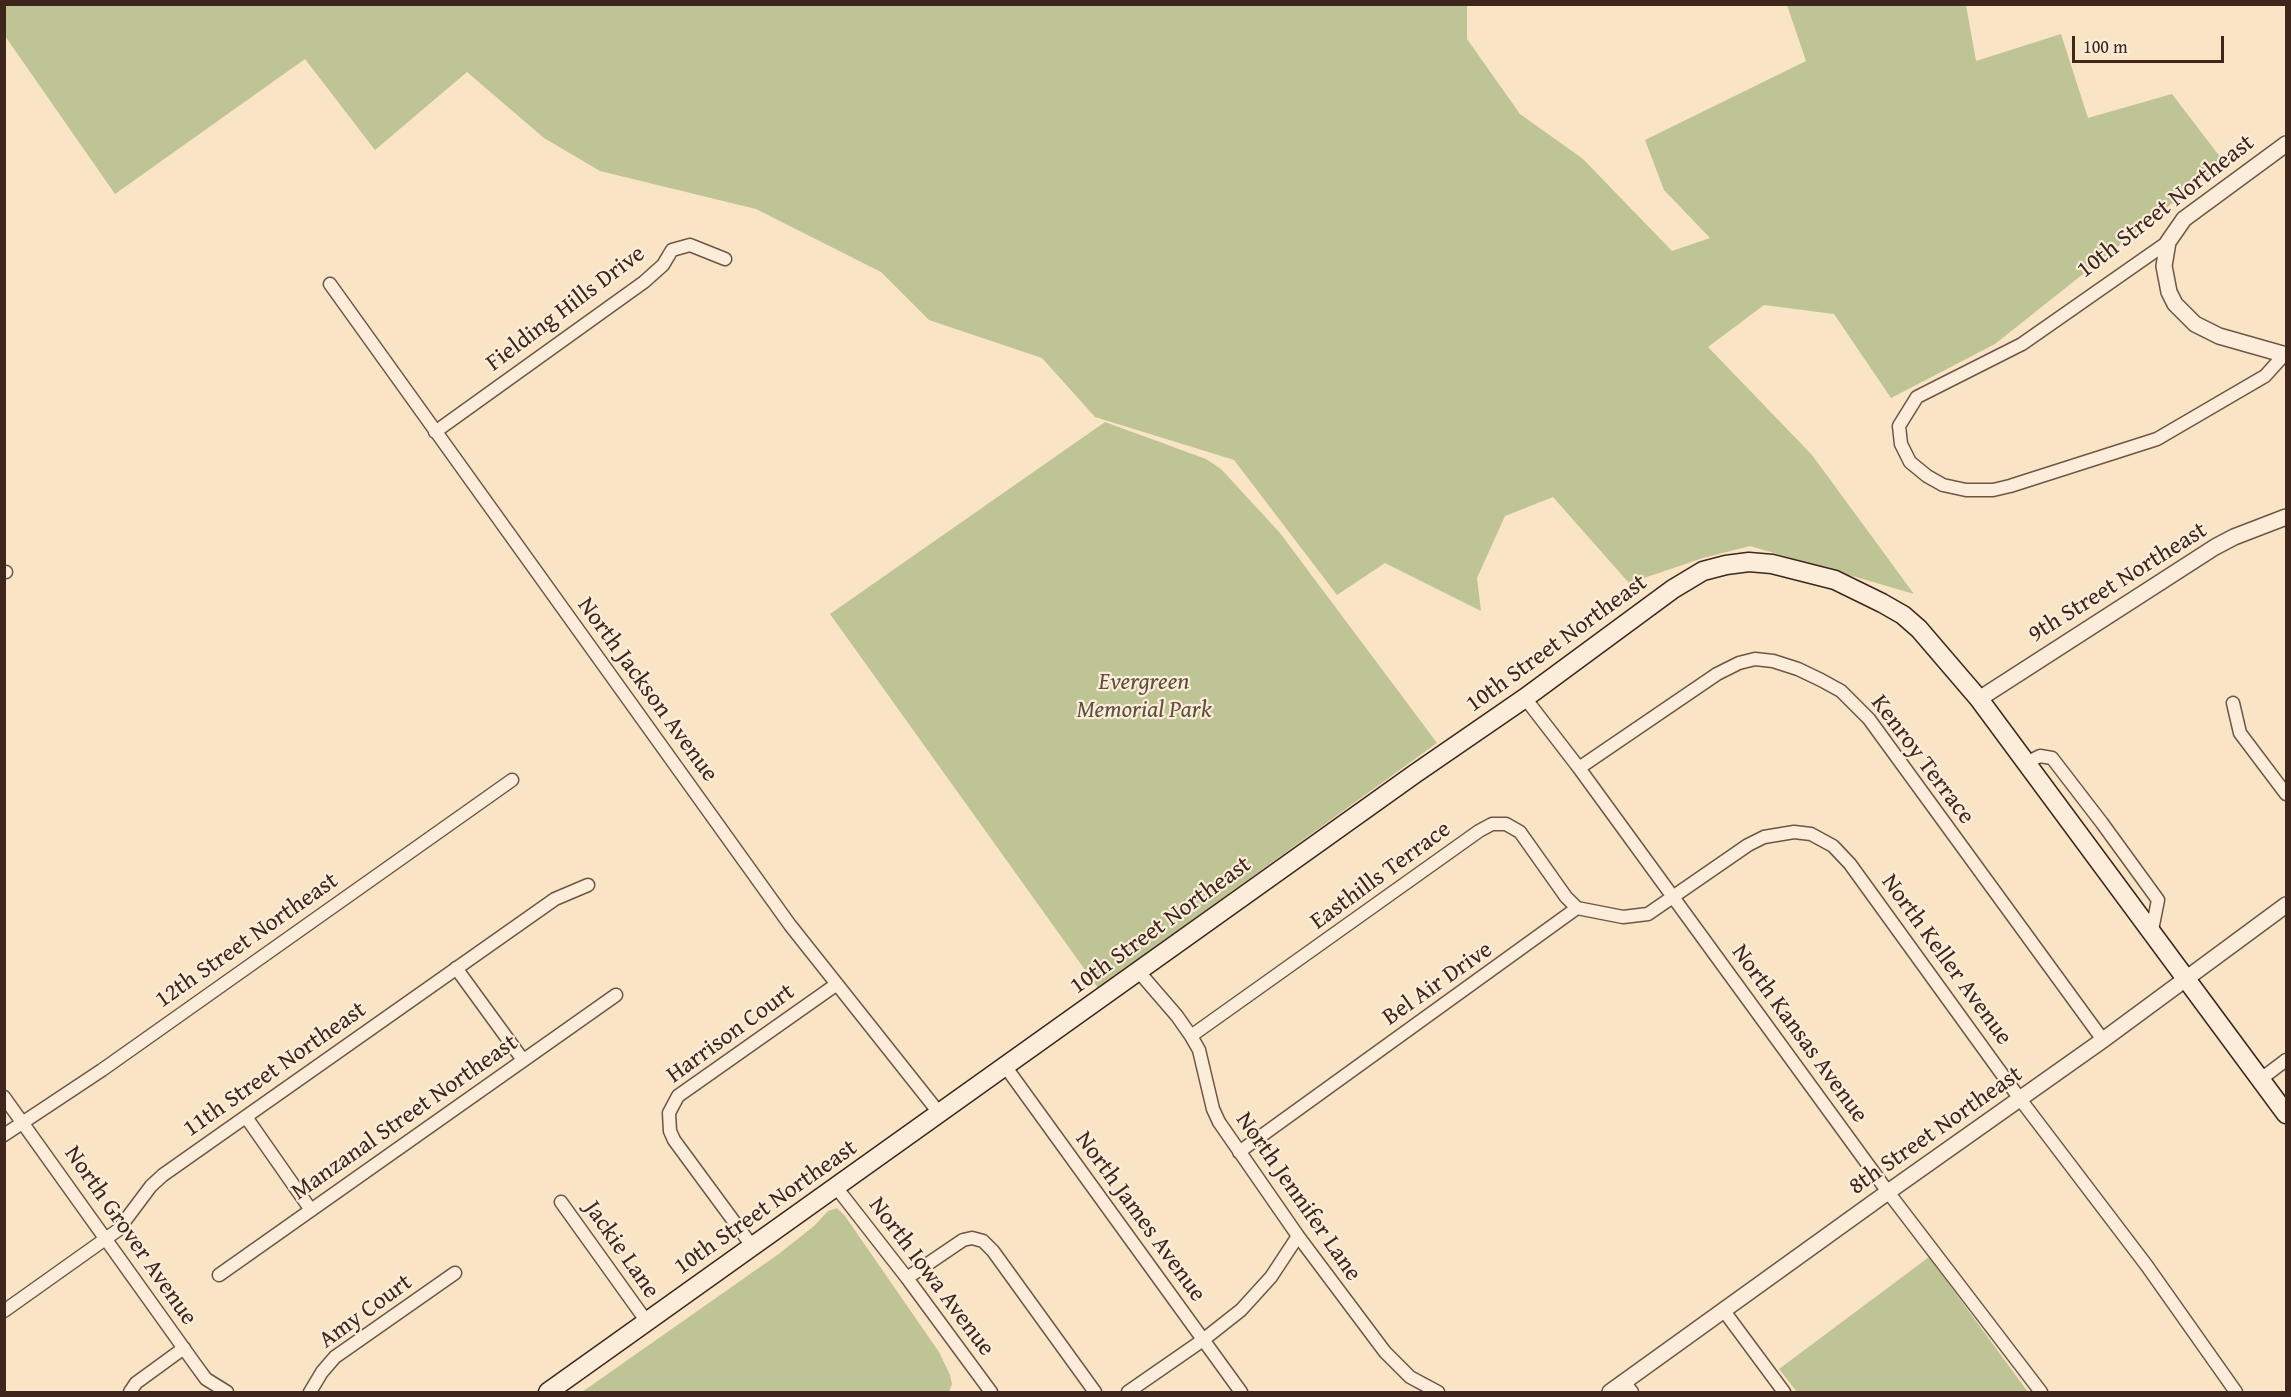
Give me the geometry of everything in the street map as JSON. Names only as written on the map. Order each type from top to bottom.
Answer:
[{"type":"main road","name":"10th Street Northeast","points":[[548,1392],[1416,773],[1525,698],[1673,589],[1703,571],[1749,562],[1796,569],[1858,590],[1904,615],[1934,644],[1979,699],[2286,1114]]},
{"type":"street","name":"10th Street Northeast","points":[[2285,355],[2265,376],[2157,439],[1993,490],[1966,490],[1943,485],[1910,462],[1900,444],[1899,426],[1917,397],[2022,344],[2168,242],[2184,219],[2197,207],[2286,144]]},
{"type":"street","points":[[2168,242],[2164,253],[2165,278],[2175,304],[2185,315],[2195,324],[2219,336],[2285,355]]},
{"type":"street","name":"Fielding Hills Drive","points":[[435,432],[644,282],[663,265],[672,250],[690,245],[725,259]]},
{"type":"street","name":"North Jackson Avenue","points":[[330,284],[790,925],[940,1114]]},
{"type":"street","name":"9th Street Northeast","points":[[1979,699],[2215,547],[2234,537],[2286,517]]},
{"type":"street","name":"Kenroy Terrace","points":[[1579,768],[1717,674],[1738,663],[1755,659],[1773,661],[1821,680],[1840,691],[1869,719],[2103,1040]]},
{"type":"street","name":"North Kansas Avenue","points":[[1525,698],[1579,768],[1888,1191],[2041,1392]]},
{"type":"street","points":[[2233,703],[2240,733],[2286,794]]},
{"type":"street","name":"12th Street Northeast","points":[[4,1135],[102,1070],[512,780]]},
{"type":"street","name":"Easthills Terrace","points":[[1191,1036],[1492,824],[1506,824],[1521,832],[1566,897],[1578,908]]},
{"type":"street","name":"North Keller Avenue","points":[[1674,898],[1748,845],[1764,837],[1794,832],[1811,834],[1833,846],[1850,864],[2020,1099],[2147,1266],[2236,1392]]},
{"type":"street","name":"11th Street Northeast","points":[[4,1311],[106,1240],[129,1219],[151,1186],[163,1175],[555,899],[588,885]]},
{"type":"street","points":[[1578,908],[1605,915],[1634,918],[1648,914],[1674,898]]},
{"type":"street","name":"8th Street Northeast","points":[[1610,1392],[1628,1387],[1724,1311],[1888,1191],[2103,1040],[2286,905]]},
{"type":"street","name":"Bel Air Drive","points":[[1239,1152],[1578,908]]},
{"type":"street","points":[[456,968],[523,1060]]},
{"type":"street","name":"North Jennifer Lane","points":[[1139,972],[1191,1036],[1198,1050],[1216,1116],[1298,1236],[1385,1352],[1410,1377],[1438,1392]]},
{"type":"street","name":"Harrison Court","points":[[752,1246],[674,1140],[669,1131],[669,1113],[678,1096],[837,984]]},
{"type":"street","name":"Manzanal Street Northeast","points":[[219,1275],[616,994]]},
{"type":"street","points":[[2260,1079],[2286,1060]]},
{"type":"street","name":"North James Avenue","points":[[1005,1066],[1241,1392]]},
{"type":"street","name":"North Grover Avenue","points":[[4,1097],[206,1378],[227,1392]]},
{"type":"street","points":[[246,1117],[311,1210]]},
{"type":"street","name":"North Iowa Avenue","points":[[836,1187],[991,1392]]},
{"type":"street","name":"Jackie Lane","points":[[561,1202],[647,1322]]},
{"type":"street","points":[[1128,1392],[1203,1340],[1252,1300],[1271,1277],[1298,1236]]},
{"type":"street","points":[[907,1278],[963,1239],[972,1238],[983,1241],[993,1251],[1095,1392]]},
{"type":"street","name":"Amy Court","points":[[310,1392],[322,1372],[335,1358],[455,1273]]},
{"type":"street","points":[[1724,1311],[1784,1392]]},
{"type":"street","points":[[130,1392],[136,1383],[184,1348]]},
{"type":"green space","points":[[4,5],[1467,5],[1467,39],[1520,114],[1583,159],[1672,251],[1710,238],[1664,190],[1645,140],[1806,61],[1787,5],[1966,5],[1976,61],[2061,34],[2088,118],[2172,94],[2224,162],[1995,344],[1891,398],[1834,314],[1764,305],[1708,347],[1812,455],[1914,594],[1750,546],[1703,558],[1629,583],[1553,497],[1505,516],[1477,578],[1481,611],[1385,563],[1337,595],[1234,460],[1095,417],[1042,358],[929,320],[881,272],[756,209],[600,171],[544,138],[467,72],[375,150],[305,59],[115,194],[5,36]]},
{"type":"green space","name":"Evergreen Memorial Park","points":[[1105,422],[1206,459],[1221,469],[1280,533],[1437,743],[1098,988],[830,614]]},
{"type":"green space","points":[[837,1208],[845,1216],[939,1352],[950,1375],[952,1384],[949,1392],[582,1392],[780,1253],[814,1226],[828,1211]]},
{"type":"green space","points":[[1929,1257],[2028,1392],[1797,1392],[1779,1369]]}]
